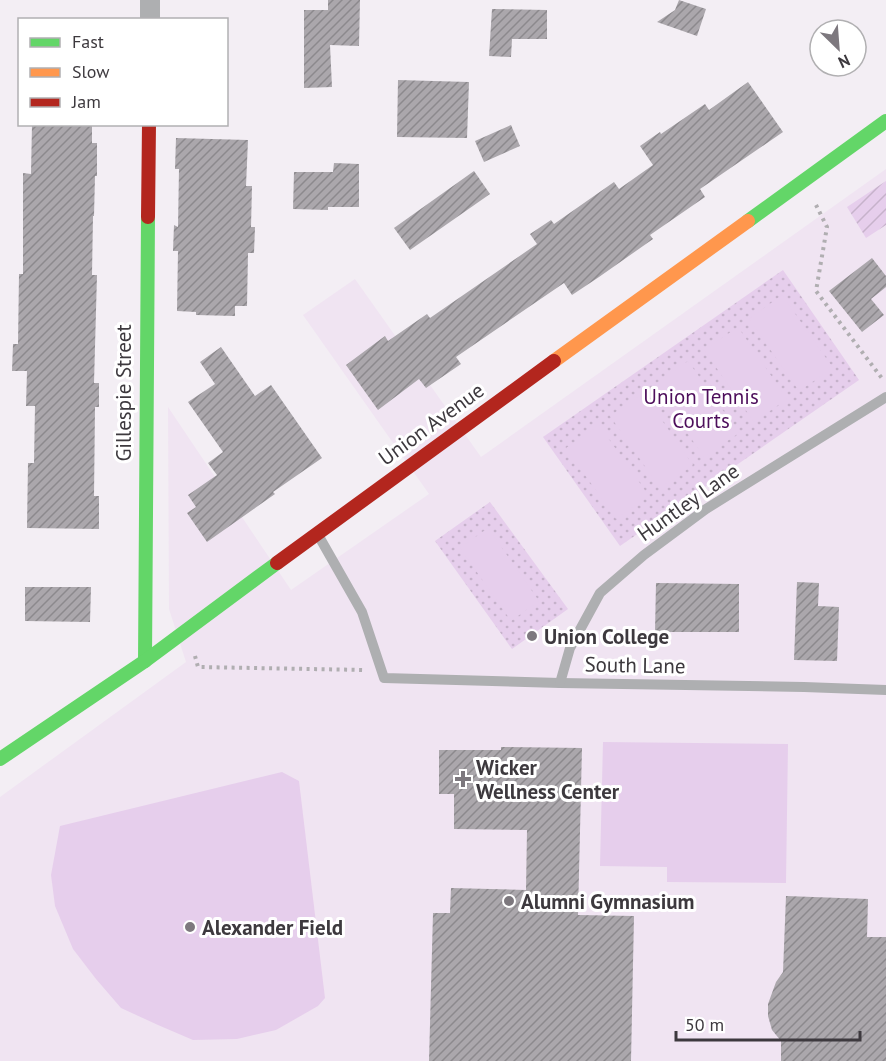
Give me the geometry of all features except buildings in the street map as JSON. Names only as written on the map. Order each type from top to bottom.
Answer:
[{"type":"street","points":[[150,0],[150,18]]},
{"type":"street","name":"Union Avenue","points":[[0,759],[145,661],[317,533],[886,121]]},
{"type":"street","name":"Gillespie Street","points":[[145,661],[149,126]]},
{"type":"lane","name":"Huntley Lane","points":[[560,683],[570,648],[600,593],[644,555],[706,509],[886,397]]},
{"type":"lane","points":[[317,533],[362,612],[382,674]]},
{"type":"lane","name":"South Lane","points":[[382,674],[560,683],[886,690]]},
{"type":"path","points":[[803,181],[827,227],[816,291],[886,384]]},
{"type":"path","points":[[189,629],[198,667],[382,674]]},
{"type":"shaded area","name":"Union College","points":[[886,169],[886,1061],[0,1061],[0,797],[186,662],[169,609],[168,407],[291,590],[429,494],[303,315],[355,279],[481,457]]},
{"type":"green space","points":[[886,181],[886,225],[866,238],[847,207]]},
{"type":"green space","name":"Union Tennis Courts","points":[[783,270],[859,380],[620,546],[543,437]]},
{"type":"green space","points":[[782,295],[833,368],[799,391],[749,319]]},
{"type":"green space","points":[[738,327],[787,399],[754,422],[704,350]]},
{"type":"green space","points":[[688,361],[739,433],[704,457],[654,385]]},
{"type":"green space","points":[[643,393],[693,465],[660,488],[610,416]]},
{"type":"green space","points":[[599,425],[649,496],[616,519],[566,448]]},
{"type":"green space","points":[[490,502],[568,609],[512,649],[435,541]]},
{"type":"green space","points":[[488,528],[539,601],[511,621],[460,548]]},
{"type":"green space","points":[[603,742],[788,744],[786,883],[667,882],[667,867],[600,866]]},
{"type":"green space","name":"Alexander Field","points":[[282,772],[299,781],[325,998],[318,1006],[276,1030],[237,1039],[193,1040],[121,1008],[73,949],[55,906],[51,875],[60,826]]},
{"type":"traffic: fast","points":[[748,221],[886,121]]},
{"type":"traffic: fast","points":[[145,661],[148,217]]},
{"type":"traffic: fast","points":[[0,759],[145,661],[277,563]]},
{"type":"traffic: slow","points":[[554,361],[748,221]]},
{"type":"traffic: jam","points":[[148,217],[149,126]]},
{"type":"traffic: jam","points":[[277,563],[554,361]]},
{"type":"place","name":"Union College","points":[[532,636]]},
{"type":"place","name":"Wicker Wellness Center","points":[[463,779]]},
{"type":"place","name":"Alumni Gymnasium","points":[[509,901]]},
{"type":"place","name":"Alexander Field","points":[[190,927]]}]
